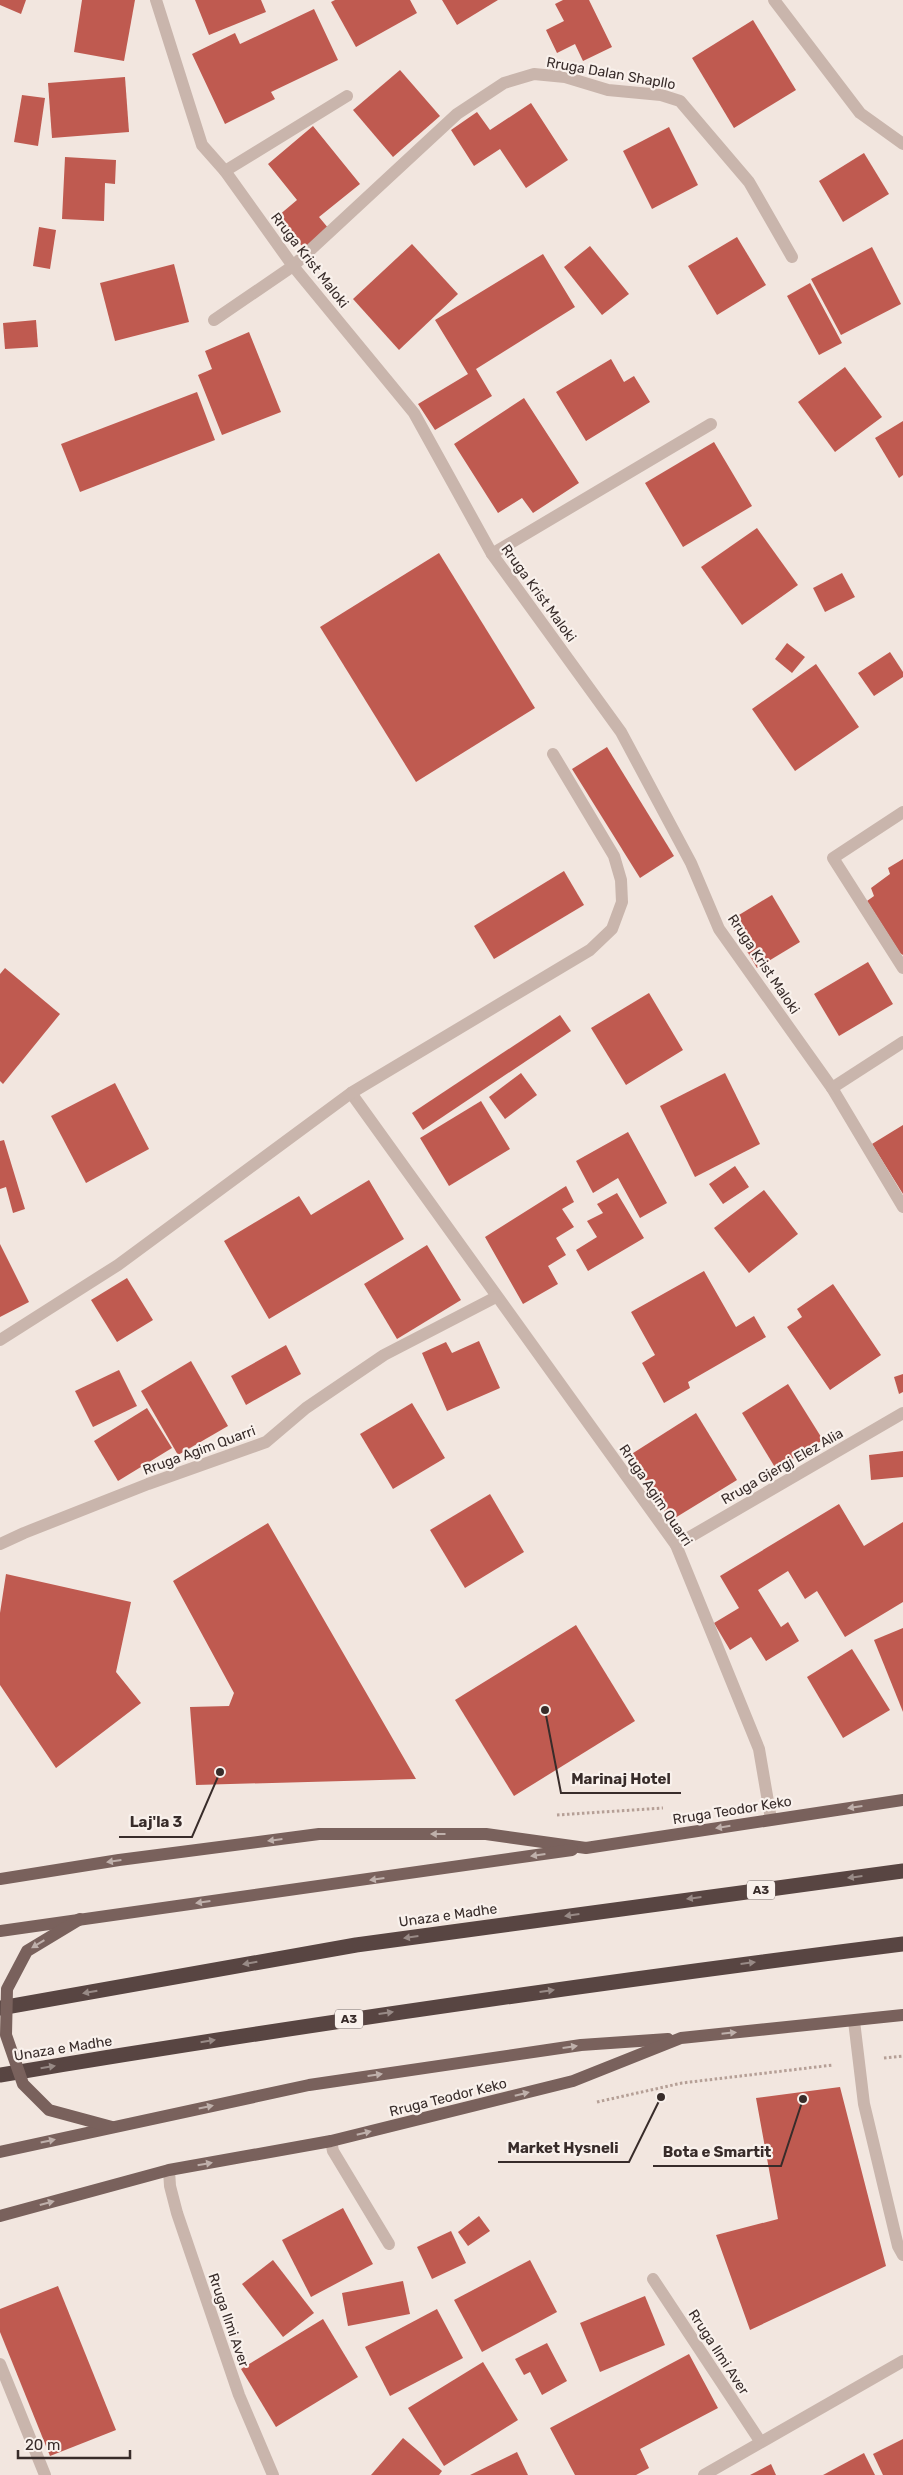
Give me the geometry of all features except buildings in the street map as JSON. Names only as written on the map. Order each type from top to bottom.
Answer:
[{"type":"highway","name":"Unaza e Madhe","points":[[0,2008],[356,1945],[903,1871]]},
{"type":"highway","name":"Unaza e Madhe","points":[[0,2075],[318,2023],[700,1969],[903,1944]]},
{"type":"main road","name":"Rruga Teodor Keko","points":[[0,1879],[118,1860],[319,1834],[486,1834],[586,1848],[903,1800]]},
{"type":"main road","points":[[0,1931],[586,1848]]},
{"type":"main road","points":[[80,1919],[27,1951],[7,1989],[6,2035],[23,2084],[50,2110],[112,2127]]},
{"type":"main road","name":"Rruga Teodor Keko","points":[[0,2216],[169,2170],[331,2141],[573,2081],[681,2038],[903,2015]]},
{"type":"main road","points":[[0,2152],[309,2085],[581,2045],[681,2038]]},
{"type":"street","name":"Rruga Krist Maloki","points":[[156,0],[202,145],[225,171],[293,266],[414,413],[492,554],[621,732],[691,863],[719,929],[832,1088],[903,1206]]},
{"type":"street","points":[[774,0],[860,113],[903,144]]},
{"type":"street","name":"Rruga Dalan Shapllo","points":[[214,320],[293,266],[457,114],[504,83],[534,74],[565,77],[608,90],[661,94],[680,101],[749,182],[792,257]]},
{"type":"street","points":[[225,171],[347,96]]},
{"type":"street","points":[[492,554],[711,424]]},
{"type":"street","points":[[0,1340],[118,1265],[351,1093],[590,950],[612,929],[622,902],[621,880],[614,856],[553,754]]},
{"type":"street","points":[[903,812],[833,858],[903,968]]},
{"type":"street","points":[[832,1088],[903,1042]]},
{"type":"street","name":"Rruga Agim Quarri","points":[[351,1093],[451,1229],[496,1297],[676,1546],[759,1749],[771,1820]]},
{"type":"street","name":"Rruga Agim Quarri","points":[[0,1544],[148,1484],[266,1442],[306,1408],[384,1355],[496,1297]]},
{"type":"street","name":"Rruga Gjergj Elez Alia","points":[[676,1546],[903,1413]]},
{"type":"street","points":[[854,2021],[864,2104],[898,2246],[903,2255]]},
{"type":"street","points":[[331,2141],[333,2151],[389,2244]]},
{"type":"street","name":"Rruga Ilmi Aver","points":[[169,2170],[170,2186],[177,2213],[239,2395],[273,2475]]},
{"type":"street","name":"Rruga Ilmi Aver","points":[[653,2278],[760,2441]]},
{"type":"street","points":[[704,2475],[760,2441],[903,2361]]},
{"type":"street","points":[[0,2364],[44,2475]]},
{"type":"place","name":"Marinaj Hotel","points":[[545,1710]]},
{"type":"place","name":"Laj'la 3","points":[[220,1772]]},
{"type":"place","name":"Market Hysneli","points":[[661,2097]]},
{"type":"place","name":"Bota e Smartit","points":[[803,2099]]}]
